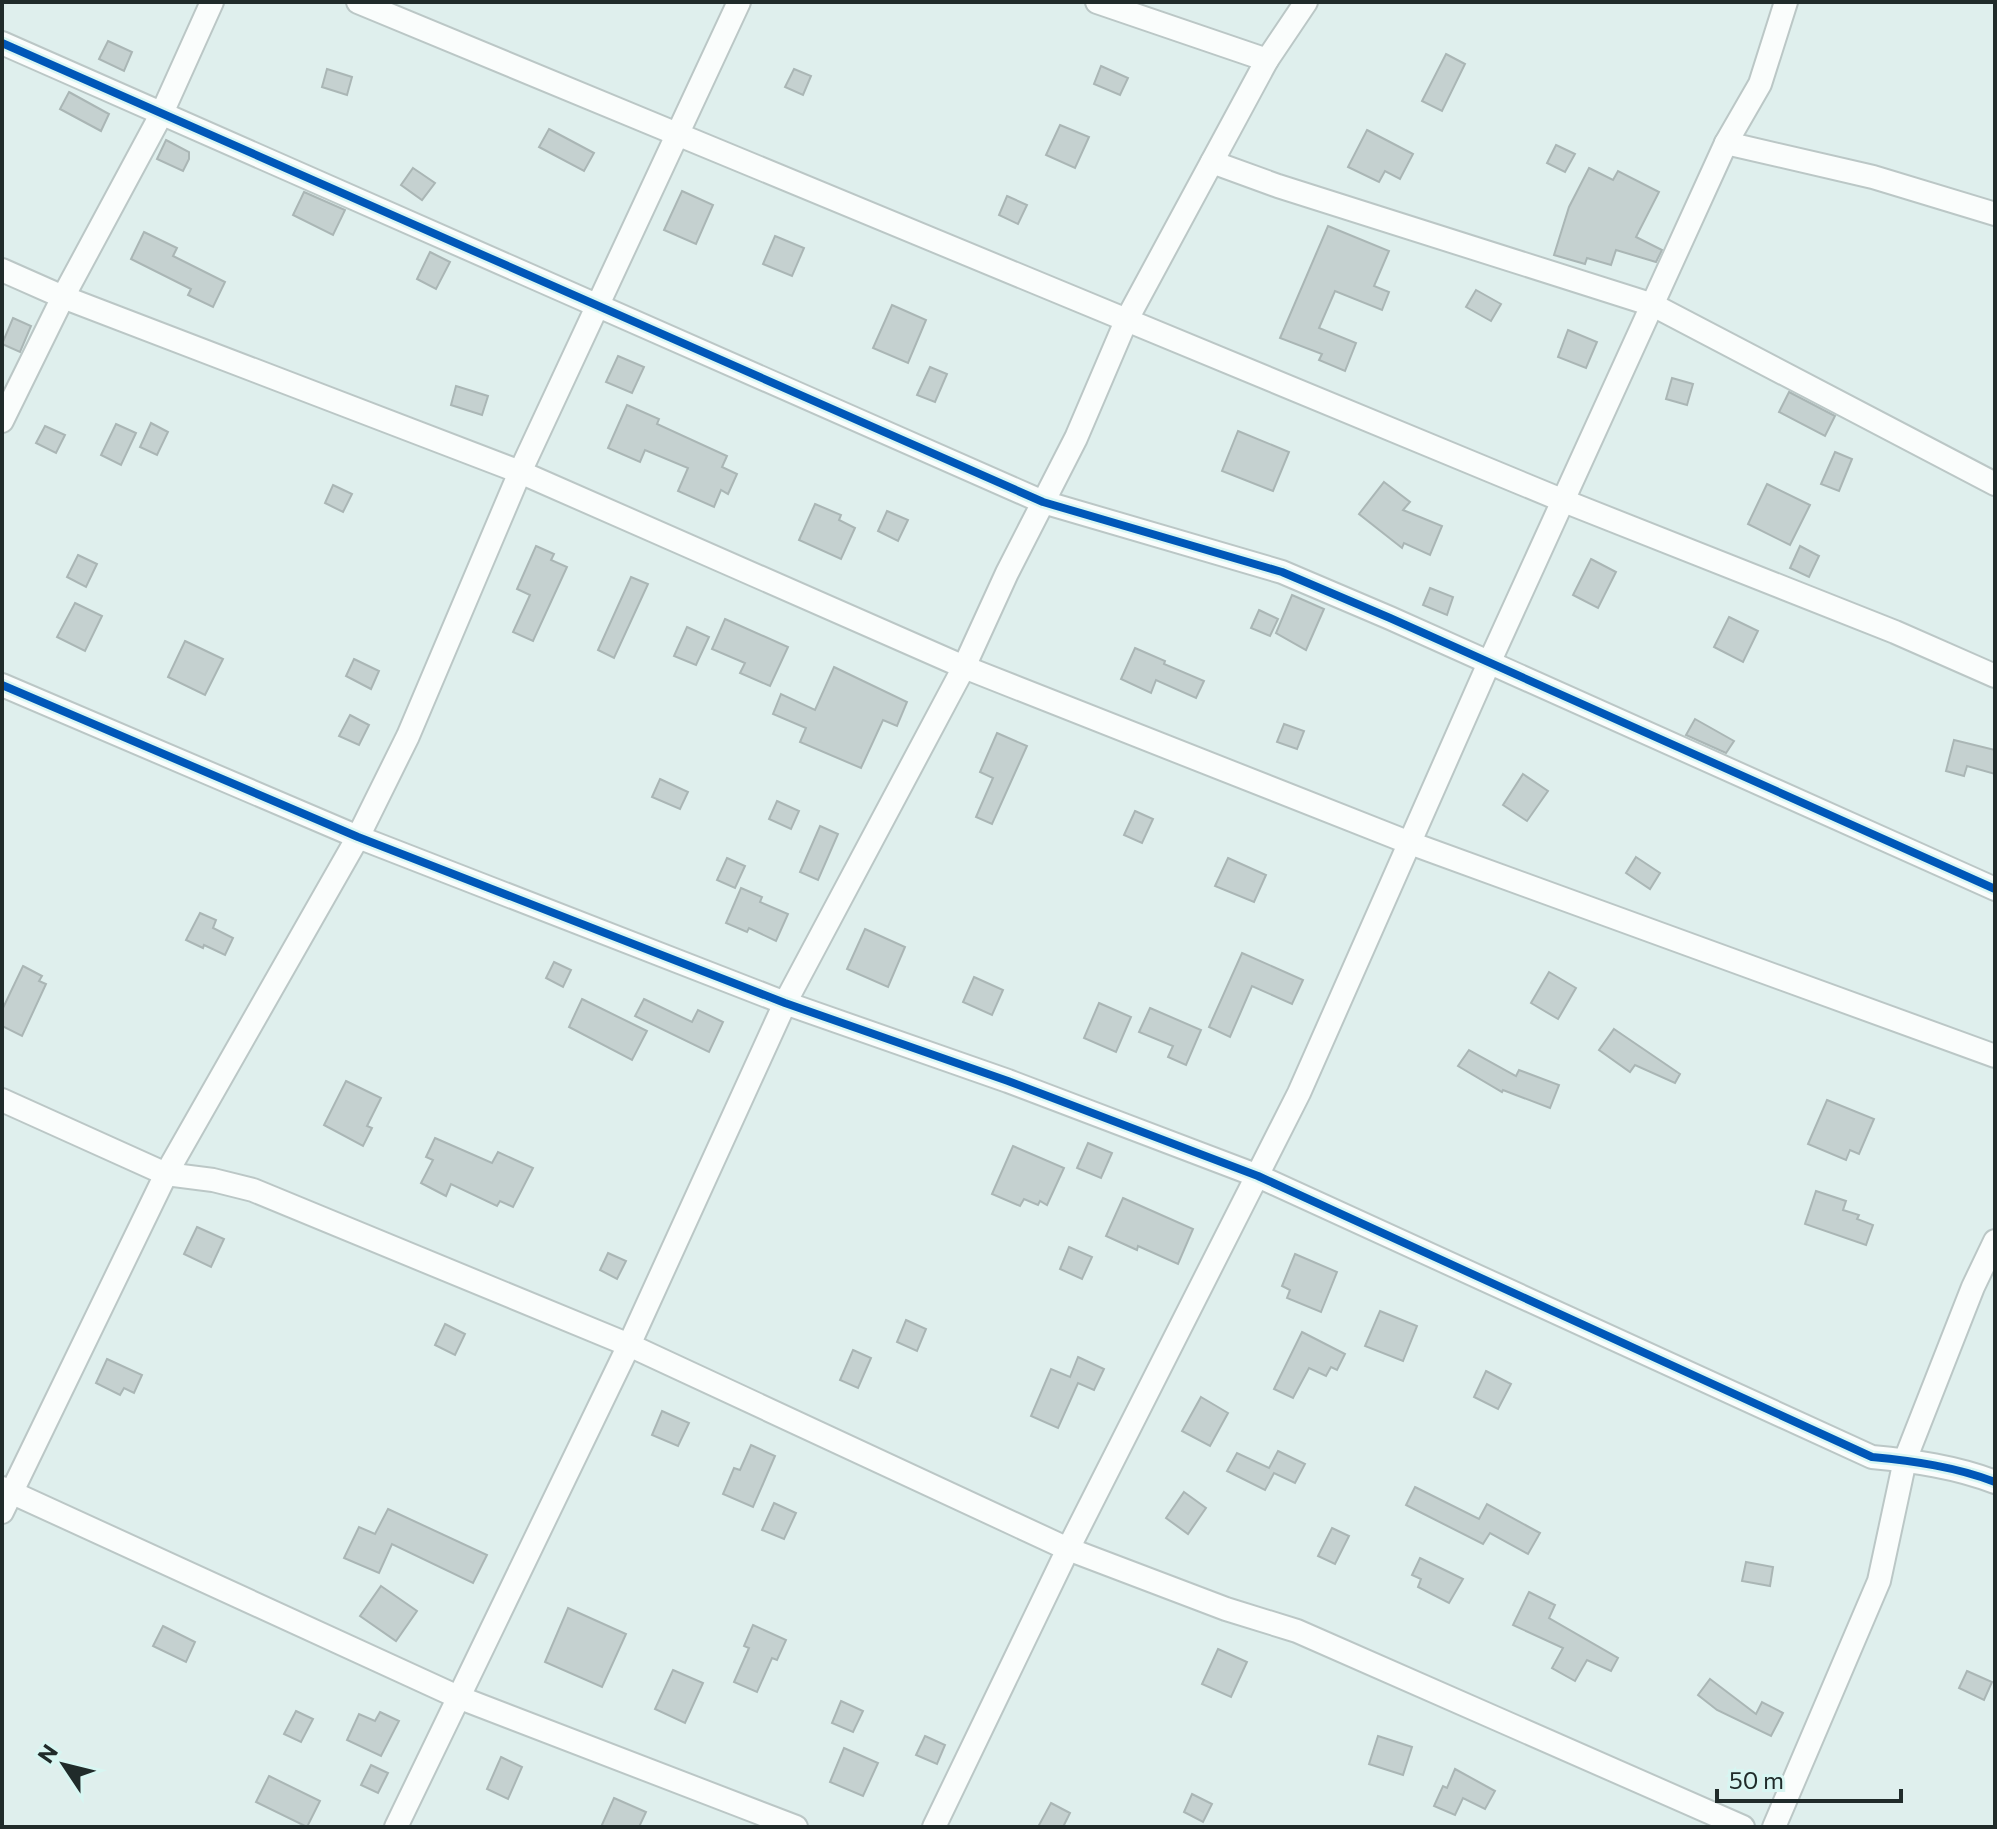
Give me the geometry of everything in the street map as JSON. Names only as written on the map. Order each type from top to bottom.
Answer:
[{"type":"street","points":[[2,421],[63,297],[162,113],[212,2]]},
{"type":"street","points":[[358,2],[1564,501],[1895,632],[1995,676]]},
{"type":"street","points":[[739,2],[520,472],[408,736],[358,837],[166,1174],[5,1498],[458,1697],[796,1827]]},
{"type":"street","points":[[1097,2],[1267,60]]},
{"type":"street","points":[[396,1827],[629,1345],[785,1003],[964,667],[1007,573],[1076,438],[1126,321],[1267,60],[1306,2]]},
{"type":"street","points":[[934,1827],[1068,1549],[1299,1093],[1489,663],[1726,143],[1760,84],[1786,2]]},
{"type":"street","points":[[2,43],[1043,502],[1282,572],[1995,889]]},
{"type":"street","points":[[1726,143],[1873,177],[1995,214]]},
{"type":"street","points":[[1212,162],[1278,186],[1653,305],[1995,484]]},
{"type":"street","points":[[2,270],[63,297],[520,472],[964,667],[1410,843],[1995,1056]]},
{"type":"street","points":[[2,685],[358,837],[785,1003],[1008,1081],[1258,1176],[1872,1457],[1972,1473],[1995,1482]]},
{"type":"street","points":[[2,1100],[166,1174],[213,1180],[253,1190],[629,1345],[1068,1549],[1226,1609],[1297,1631],[1743,1827]]},
{"type":"street","points":[[1774,1827],[1879,1581],[1905,1460],[1973,1287],[1995,1241]]},
{"type":"building","points":[[108,41],[132,52],[124,71],[99,59]]},
{"type":"building","points":[[1446,54],[1465,64],[1442,111],[1422,101]]},
{"type":"building","points":[[1101,66],[1128,78],[1120,95],[1094,84]]},
{"type":"building","points":[[327,69],[352,77],[347,95],[322,87]]},
{"type":"building","points":[[794,69],[811,76],[803,95],[785,87]]},
{"type":"building","points":[[69,92],[109,114],[101,131],[60,109]]},
{"type":"building","points":[[1060,125],[1089,137],[1075,168],[1046,155]]},
{"type":"building","points":[[549,129],[594,153],[584,171],[539,147]]},
{"type":"building","points":[[1367,130],[1413,154],[1400,179],[1385,171],[1379,182],[1348,167]]},
{"type":"building","points":[[166,140],[189,152],[183,171],[157,159]]},
{"type":"building","points":[[1556,145],[1575,154],[1565,172],[1547,163]]},
{"type":"building","points":[[413,168],[435,183],[422,200],[401,185]]},
{"type":"building","points":[[1589,168],[1613,180],[1618,171],[1659,192],[1636,237],[1662,250],[1656,262],[1616,250],[1611,265],[1587,258],[1585,264],[1554,255],[1569,207]]},
{"type":"building","points":[[682,191],[713,205],[696,244],[664,230]]},
{"type":"building","points":[[304,192],[345,210],[333,235],[293,215]]},
{"type":"building","points":[[1007,196],[1027,205],[1018,224],[999,215]]},
{"type":"building","points":[[1328,226],[1389,251],[1374,286],[1389,292],[1382,310],[1335,291],[1319,328],[1356,343],[1345,371],[1319,360],[1322,354],[1280,338]]},
{"type":"building","points":[[144,232],[177,248],[173,256],[225,282],[213,307],[188,295],[191,289],[131,259]]},
{"type":"building","points":[[775,236],[804,248],[792,276],[763,264]]},
{"type":"building","points":[[430,252],[450,262],[436,289],[417,279]]},
{"type":"building","points":[[1476,290],[1501,304],[1491,321],[1466,307]]},
{"type":"building","points":[[892,305],[926,320],[908,363],[873,348]]},
{"type":"building","points":[[13,318],[31,326],[20,352],[2,344]]},
{"type":"building","points":[[1568,330],[1597,342],[1586,368],[1558,357]]},
{"type":"building","points":[[618,356],[644,367],[632,393],[606,382]]},
{"type":"building","points":[[930,367],[947,374],[935,402],[917,395]]},
{"type":"building","points":[[1672,378],[1693,384],[1687,405],[1666,399]]},
{"type":"building","points":[[456,386],[488,396],[482,415],[451,405]]},
{"type":"building","points":[[1789,392],[1835,416],[1825,436],[1779,412]]},
{"type":"building","points":[[627,405],[659,419],[657,424],[727,456],[722,467],[737,474],[728,494],[721,490],[714,507],[678,491],[688,468],[645,450],[640,462],[608,448]]},
{"type":"building","points":[[151,423],[168,432],[157,455],[140,447]]},
{"type":"building","points":[[116,424],[136,433],[121,465],[101,455]]},
{"type":"building","points":[[45,426],[65,435],[56,453],[36,443]]},
{"type":"building","points":[[1238,431],[1289,452],[1273,491],[1222,471]]},
{"type":"building","points":[[1835,452],[1852,459],[1839,491],[1821,484]]},
{"type":"building","points":[[1384,482],[1410,502],[1403,510],[1442,526],[1430,555],[1404,543],[1402,548],[1359,514]]},
{"type":"building","points":[[1767,484],[1810,505],[1790,545],[1748,524]]},
{"type":"building","points":[[333,485],[352,494],[343,512],[325,503]]},
{"type":"building","points":[[815,504],[841,515],[839,520],[855,528],[841,559],[799,540]]},
{"type":"building","points":[[887,511],[908,520],[898,541],[878,531]]},
{"type":"building","points":[[536,546],[554,554],[551,560],[567,567],[533,641],[513,632],[530,595],[517,589]]},
{"type":"building","points":[[1800,546],[1819,556],[1809,577],[1790,568]]},
{"type":"building","points":[[78,555],[97,564],[86,587],[67,577]]},
{"type":"building","points":[[1591,559],[1616,572],[1598,608],[1573,595]]},
{"type":"building","points":[[631,577],[648,584],[614,658],[598,650]]},
{"type":"building","points":[[1430,588],[1453,597],[1447,615],[1423,605]]},
{"type":"building","points":[[1292,595],[1324,609],[1306,650],[1276,633]]},
{"type":"building","points":[[75,603],[102,616],[85,651],[57,637]]},
{"type":"building","points":[[1259,610],[1278,619],[1270,636],[1251,628]]},
{"type":"building","points":[[1729,617],[1758,631],[1743,662],[1714,647]]},
{"type":"building","points":[[725,619],[788,647],[770,686],[740,673],[745,663],[712,649]]},
{"type":"building","points":[[687,627],[709,637],[696,665],[674,656]]},
{"type":"building","points":[[185,641],[223,659],[205,695],[168,677]]},
{"type":"building","points":[[1135,648],[1204,681],[1196,698],[1156,680],[1151,693],[1121,679]]},
{"type":"building","points":[[354,659],[379,671],[371,689],[346,676]]},
{"type":"building","points":[[834,667],[907,702],[897,726],[883,720],[861,768],[800,742],[806,728],[773,714],[781,694],[815,710]]},
{"type":"building","points":[[350,715],[369,725],[359,745],[339,736]]},
{"type":"building","points":[[1695,719],[1734,741],[1726,753],[1686,735]]},
{"type":"building","points":[[1284,724],[1304,731],[1297,749],[1277,742]]},
{"type":"building","points":[[997,733],[1027,746],[992,824],[976,817],[993,778],[980,772]]},
{"type":"building","points":[[1954,740],[1995,750],[1995,774],[1967,766],[1964,776],[1946,771]]},
{"type":"building","points":[[1523,774],[1548,791],[1527,821],[1503,805]]},
{"type":"building","points":[[660,779],[688,792],[680,809],[652,797]]},
{"type":"building","points":[[777,801],[799,811],[791,829],[769,819]]},
{"type":"building","points":[[1135,811],[1153,819],[1142,843],[1124,835]]},
{"type":"building","points":[[820,826],[838,834],[818,880],[800,872]]},
{"type":"building","points":[[1636,857],[1660,873],[1650,889],[1626,873]]},
{"type":"building","points":[[727,858],[745,866],[735,888],[717,880]]},
{"type":"building","points":[[1228,858],[1266,875],[1254,902],[1215,886]]},
{"type":"building","points":[[741,888],[762,897],[760,902],[788,914],[776,941],[749,928],[747,932],[726,923]]},
{"type":"building","points":[[200,913],[216,920],[213,928],[233,938],[225,955],[186,940]]},
{"type":"building","points":[[865,929],[905,947],[888,987],[847,969]]},
{"type":"building","points":[[1242,953],[1303,980],[1292,1004],[1252,986],[1230,1037],[1209,1027]]},
{"type":"building","points":[[554,962],[571,970],[563,987],[546,978]]},
{"type":"building","points":[[23,966],[42,976],[39,981],[46,984],[22,1036],[2,1026],[2,1010]]},
{"type":"building","points":[[1549,972],[1576,988],[1558,1019],[1531,1003]]},
{"type":"building","points":[[974,977],[1003,990],[992,1015],[963,1002]]},
{"type":"building","points":[[582,999],[647,1031],[632,1060],[569,1027]]},
{"type":"building","points":[[644,999],[692,1022],[698,1010],[723,1022],[709,1052],[635,1016]]},
{"type":"building","points":[[1099,1003],[1131,1017],[1116,1052],[1084,1038]]},
{"type":"building","points":[[1150,1008],[1201,1030],[1186,1065],[1168,1057],[1173,1046],[1139,1032]]},
{"type":"building","points":[[1614,1029],[1680,1074],[1675,1083],[1635,1065],[1630,1072],[1599,1050]]},
{"type":"building","points":[[1469,1050],[1516,1076],[1519,1070],[1559,1085],[1550,1108],[1502,1092],[1458,1066]]},
{"type":"building","points":[[346,1081],[381,1098],[367,1126],[372,1128],[363,1146],[324,1125]]},
{"type":"building","points":[[1827,1100],[1874,1119],[1859,1154],[1850,1150],[1846,1160],[1808,1144]]},
{"type":"building","points":[[435,1138],[492,1163],[498,1152],[533,1168],[513,1207],[500,1201],[497,1206],[451,1184],[446,1196],[421,1183],[433,1160],[426,1157]]},
{"type":"building","points":[[1088,1143],[1112,1153],[1101,1178],[1077,1168]]},
{"type":"building","points":[[1013,1146],[1064,1168],[1047,1205],[1024,1199],[1020,1206],[992,1194]]},
{"type":"building","points":[[1816,1191],[1846,1201],[1843,1210],[1859,1215],[1857,1219],[1873,1225],[1866,1245],[1805,1224]]},
{"type":"building","points":[[1123,1198],[1193,1229],[1178,1264],[1106,1236]]},
{"type":"building","points":[[197,1227],[224,1239],[211,1267],[184,1254]]},
{"type":"building","points":[[1069,1247],[1092,1257],[1082,1279],[1060,1269]]},
{"type":"building","points":[[608,1253],[626,1261],[617,1279],[600,1270]]},
{"type":"building","points":[[1295,1254],[1337,1272],[1321,1312],[1287,1298],[1290,1290],[1282,1286]]},
{"type":"building","points":[[1380,1311],[1417,1326],[1403,1361],[1365,1346]]},
{"type":"building","points":[[906,1320],[926,1329],[917,1351],[897,1342]]},
{"type":"building","points":[[445,1324],[465,1334],[455,1355],[435,1345]]},
{"type":"building","points":[[1302,1332],[1345,1354],[1337,1370],[1331,1367],[1326,1376],[1309,1368],[1293,1398],[1274,1389]]},
{"type":"building","points":[[853,1350],[871,1358],[858,1388],[840,1380]]},
{"type":"building","points":[[1078,1357],[1104,1369],[1094,1390],[1078,1383],[1058,1428],[1031,1416],[1051,1369],[1070,1377]]},
{"type":"building","points":[[107,1359],[142,1375],[134,1393],[124,1388],[120,1395],[96,1383]]},
{"type":"building","points":[[1486,1371],[1511,1384],[1498,1409],[1474,1397]]},
{"type":"building","points":[[1201,1397],[1228,1413],[1210,1446],[1182,1431]]},
{"type":"building","points":[[662,1411],[689,1423],[678,1446],[652,1435]]},
{"type":"building","points":[[751,1445],[775,1456],[753,1507],[723,1494],[734,1468],[740,1470]]},
{"type":"building","points":[[1278,1451],[1305,1464],[1295,1483],[1274,1473],[1265,1490],[1227,1471],[1237,1453],[1269,1468]]},
{"type":"building","points":[[1415,1487],[1479,1519],[1487,1504],[1540,1533],[1528,1554],[1490,1533],[1483,1544],[1406,1505]]},
{"type":"building","points":[[1184,1492],[1206,1508],[1188,1534],[1166,1518]]},
{"type":"building","points":[[774,1503],[796,1513],[784,1539],[762,1530]]},
{"type":"building","points":[[388,1509],[487,1555],[473,1583],[392,1544],[379,1573],[344,1558],[359,1527],[375,1534]]},
{"type":"building","points":[[1332,1528],[1349,1536],[1335,1564],[1318,1556]]},
{"type":"building","points":[[1420,1558],[1463,1579],[1449,1603],[1418,1587],[1421,1579],[1412,1575]]},
{"type":"building","points":[[1746,1562],[1773,1567],[1770,1586],[1742,1581]]},
{"type":"building","points":[[381,1586],[417,1611],[396,1641],[360,1616]]},
{"type":"building","points":[[1529,1592],[1555,1605],[1549,1618],[1618,1658],[1611,1671],[1587,1660],[1575,1681],[1552,1668],[1563,1648],[1513,1625]]},
{"type":"building","points":[[568,1608],[626,1634],[602,1687],[545,1662]]},
{"type":"building","points":[[753,1625],[786,1640],[777,1660],[772,1658],[757,1692],[734,1682],[749,1648],[744,1646]]},
{"type":"building","points":[[163,1626],[195,1642],[186,1662],[153,1646]]},
{"type":"building","points":[[1218,1649],[1247,1662],[1231,1697],[1202,1684]]},
{"type":"building","points":[[673,1670],[703,1683],[685,1723],[655,1709]]},
{"type":"building","points":[[1967,1671],[1992,1682],[1984,1700],[1959,1688]]},
{"type":"building","points":[[1710,1679],[1756,1714],[1762,1702],[1783,1713],[1771,1736],[1717,1710],[1698,1695]]},
{"type":"building","points":[[841,1701],[863,1711],[853,1732],[832,1723]]},
{"type":"building","points":[[296,1711],[313,1719],[301,1742],[284,1734]]},
{"type":"building","points":[[380,1712],[399,1721],[381,1756],[347,1740],[359,1714],[375,1721]]},
{"type":"building","points":[[925,1736],[945,1745],[937,1764],[916,1755]]},
{"type":"building","points":[[1378,1736],[1412,1747],[1403,1775],[1369,1764]]},
{"type":"building","points":[[844,1748],[878,1763],[863,1796],[830,1782]]},
{"type":"building","points":[[501,1757],[522,1767],[508,1799],[487,1789]]},
{"type":"building","points":[[371,1765],[388,1773],[378,1793],[361,1785]]},
{"type":"building","points":[[1455,1769],[1495,1791],[1485,1809],[1463,1798],[1455,1815],[1434,1806],[1443,1786],[1447,1788]]},
{"type":"building","points":[[269,1776],[320,1801],[307,1827],[256,1802]]},
{"type":"building","points":[[1192,1794],[1212,1804],[1203,1822],[1184,1812]]},
{"type":"building","points":[[614,1798],[646,1812],[639,1827],[601,1827]]},
{"type":"building","points":[[1051,1803],[1070,1813],[1063,1827],[1038,1827]]},
{"type":"cycle path","points":[[2,43],[1043,502],[1282,572],[1995,889]]},
{"type":"cycle path","points":[[2,685],[358,837],[785,1003],[1008,1081],[1258,1176],[1872,1457],[1935,1465],[1995,1482]]}]
